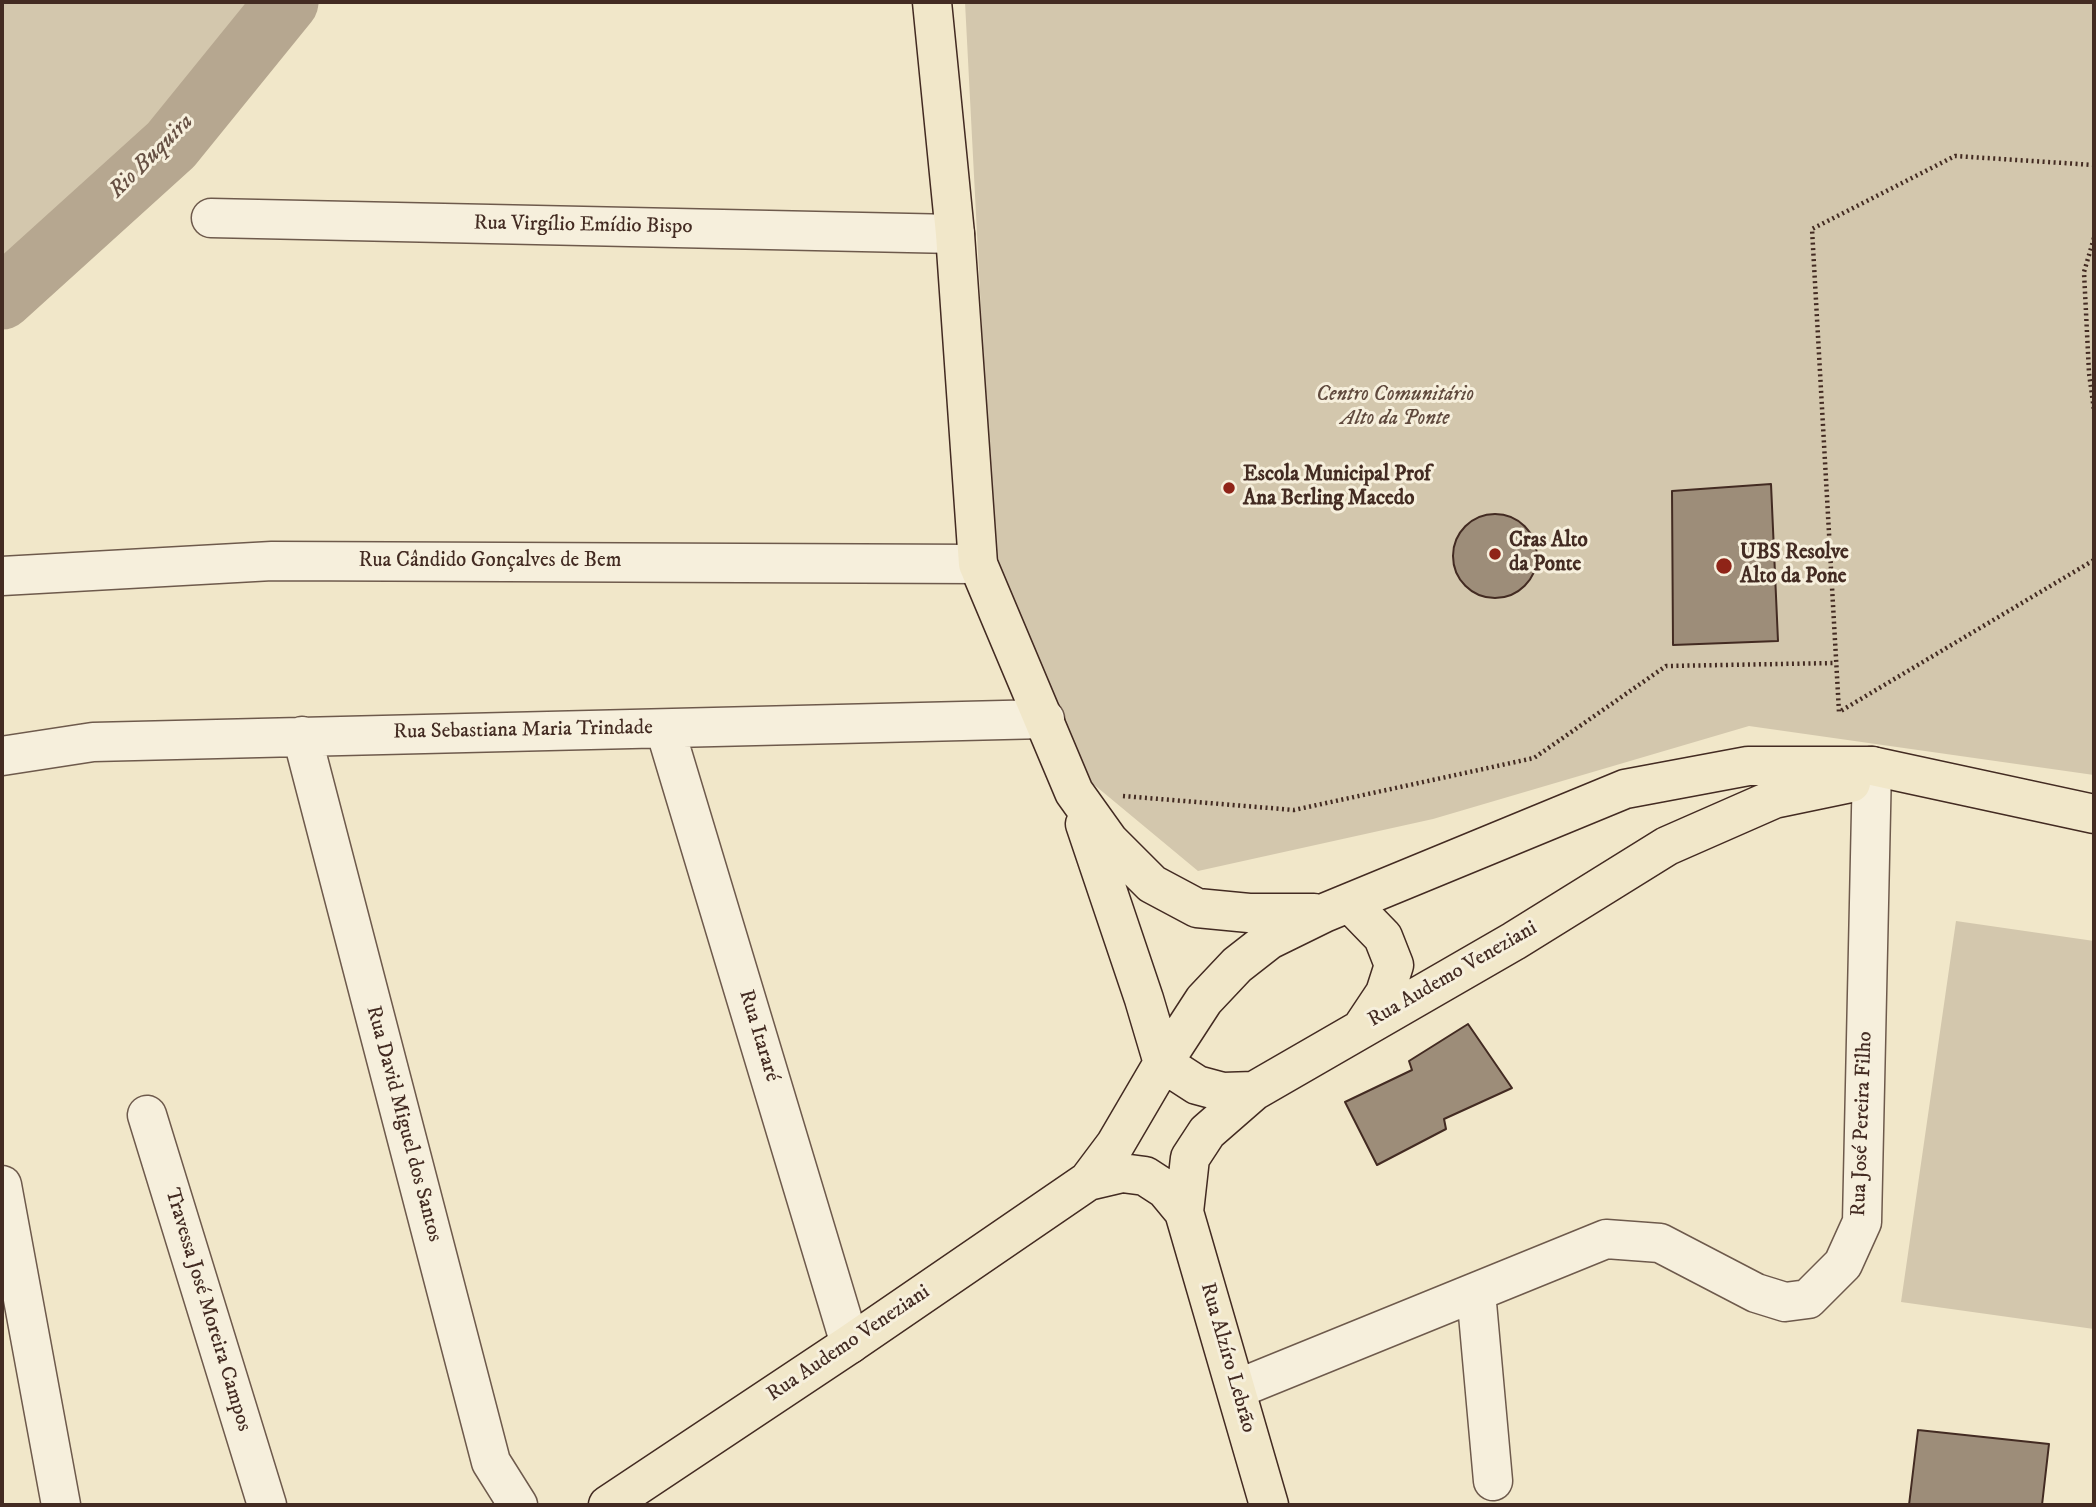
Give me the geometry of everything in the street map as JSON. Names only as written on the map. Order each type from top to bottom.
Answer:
[{"type":"main road","points":[[932,2],[955,234],[978,564],[1074,792],[1163,1063],[1197,1085],[1223,1092],[1254,1091]]},
{"type":"main road","name":"Rua Audemo Veneziani","points":[[608,1505],[1088,1181],[1115,1145],[1204,1000],[1237,965],[1269,940],[1337,908],[1625,789],[1748,766],[1879,772],[2094,814]]},
{"type":"main road","name":"Rua Audemo Veneziani","points":[[1184,1212],[1190,1158],[1207,1132],[1254,1091],[1514,941],[1667,846],[1774,799],[1879,772]]},
{"type":"main road","points":[[1074,792],[1109,841],[1152,884],[1197,908],[1249,913],[1337,908],[1383,937],[1394,965],[1385,993],[1362,1028]]},
{"type":"main road","name":"Rua Audemo Veneziani","points":[[1088,1181],[1122,1172],[1145,1176],[1165,1189],[1184,1212]]},
{"type":"main road","name":"Rua Alzíro Lebrão","points":[[1184,1212],[1269,1505]]},
{"type":"street","name":"Rua Virgílio Emídio Bispo","points":[[211,218],[955,234]]},
{"type":"street","name":"Rua Cândido Gonçalves de Bem","points":[[2,576],[272,561],[978,564]]},
{"type":"street","name":"Rua Sebastiana Maria Trindade","points":[[2,756],[93,742],[1045,719]]},
{"type":"street","name":"Rua Itararé","points":[[665,729],[850,1344]]},
{"type":"street","name":"Rua David Miguel dos Santos","points":[[302,736],[491,1462],[518,1505]]},
{"type":"street","name":"Rua José Pereira Filho","points":[[1237,1389],[1606,1239],[1660,1243],[1756,1293],[1785,1302],[1808,1299],[1843,1264],[1862,1222],[1879,772]]},
{"type":"street","name":"Travessa José Moreira Campos","points":[[147,1115],[267,1505]]},
{"type":"street","points":[[2,1185],[7,1243],[61,1505]]},
{"type":"street","points":[[1476,1292],[1493,1481]]},
{"type":"path","points":[[2094,165],[1955,156],[1812,229],[1839,712],[2094,560]]},
{"type":"path","points":[[2094,238],[2084,272],[2088,373],[2094,411]]},
{"type":"path","points":[[1074,792],[1294,810],[1534,758],[1667,666],[1836,663]]},
{"type":"green space","points":[[2,2],[321,2],[279,44],[164,175],[2,331]]},
{"type":"green space","name":"Centro Comunitário Alto da Ponte","points":[[965,2],[2094,2],[2094,775],[1749,726],[1433,819],[1198,871],[1092,783],[994,562]]},
{"type":"green space","points":[[1956,921],[2094,941],[2094,1329],[1901,1302]]},
{"type":"building","name":"UBS Resolve Alto da Pone","points":[[1771,484],[1778,641],[1673,645],[1672,491]]},
{"type":"building","name":"Cras Alto da Ponte","points":[[1495,514],[1511,517],[1525,526],[1534,540],[1537,556],[1534,572],[1525,586],[1511,595],[1495,598],[1479,595],[1465,586],[1456,572],[1453,556],[1456,540],[1465,526],[1479,517]]},
{"type":"building","points":[[1468,1024],[1512,1088],[1444,1119],[1446,1129],[1377,1165],[1345,1102],[1412,1070],[1409,1061]]},
{"type":"building","points":[[1918,1430],[2049,1444],[2042,1505],[1909,1505]]},
{"type":"waterway","name":"Rio Buquira","points":[[2,298],[171,145],[287,2]]},
{"type":"place","name":"Escola Municipal Prof Ana Berling Macedo","points":[[1229,488]]},
{"type":"place","name":"Cras Alto da Ponte","points":[[1495,554]]},
{"type":"place","name":"UBS Resolve Alto da Pone","points":[[1724,566]]}]
